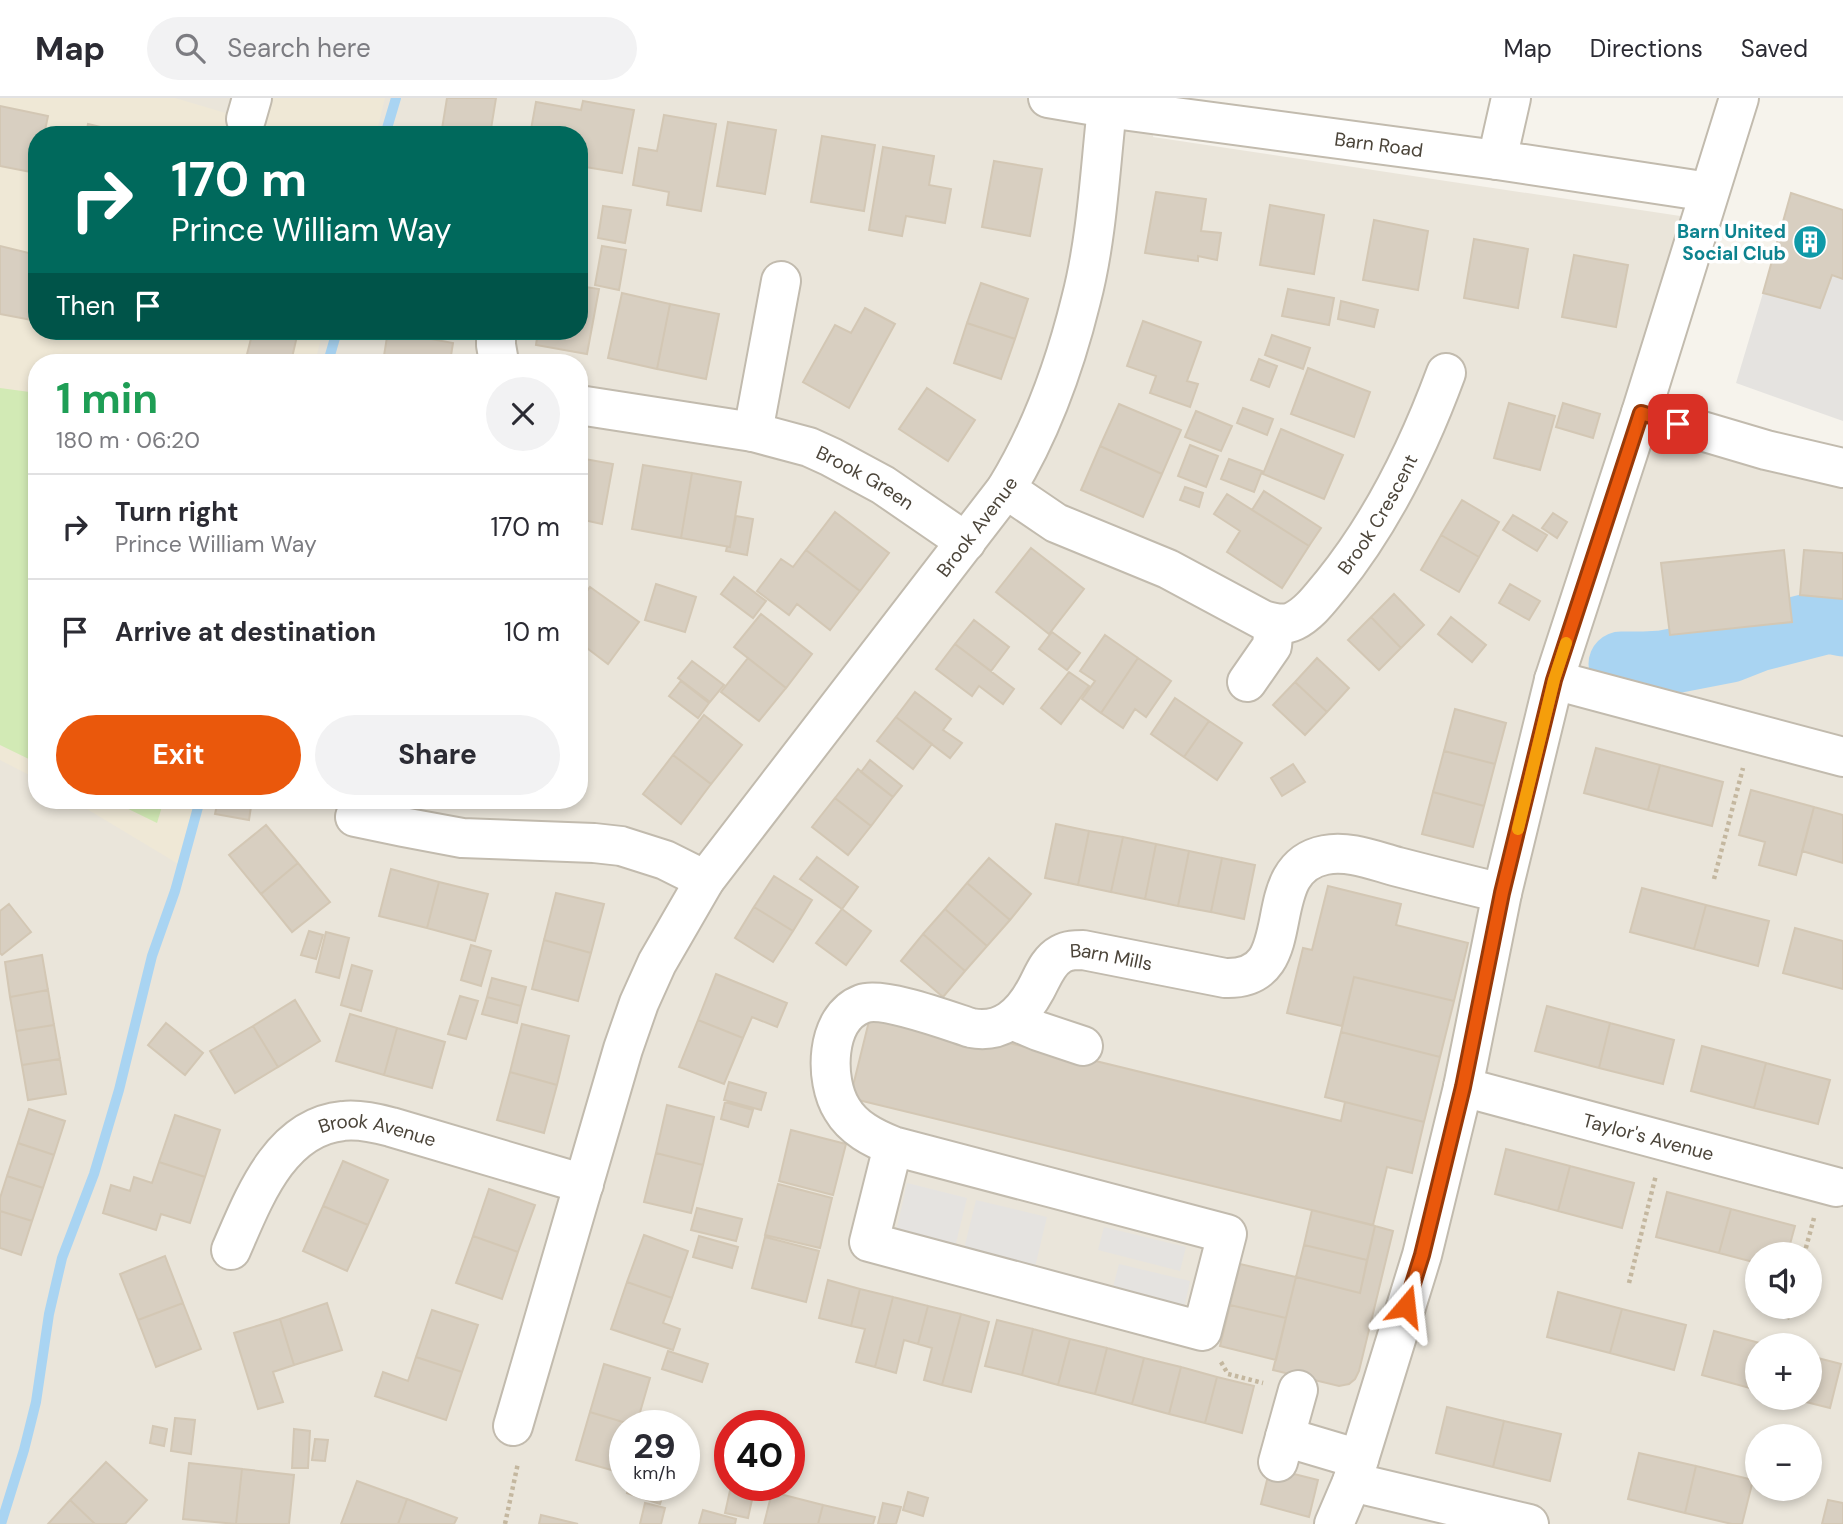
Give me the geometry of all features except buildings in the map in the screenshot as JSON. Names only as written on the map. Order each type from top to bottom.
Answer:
[{"type":"street","name":"Barn Road","points":[[1048,98],[1709,192]]},
{"type":"street","points":[[1497,160],[1511,98]]},
{"type":"street","points":[[1334,1524],[1356,1471],[1422,1255],[1463,1087],[1502,893],[1554,680],[1739,98]]},
{"type":"street","name":"Brook Avenue","points":[[513,1426],[623,1049],[657,963],[705,880],[967,542],[1006,489],[1031,445],[1049,400],[1082,298],[1094,230],[1107,108]]},
{"type":"street","points":[[753,432],[781,281]]},
{"type":"street","name":"Brook Crescent","points":[[1274,624],[1293,621],[1317,603],[1368,534],[1417,446],[1446,373]]},
{"type":"street","name":"Brook Green","points":[[588,406],[753,432],[809,447],[883,485],[967,542]]},
{"type":"street","points":[[1641,413],[1766,450],[1843,468]]},
{"type":"street","points":[[1006,489],[1056,523],[1168,569],[1274,624],[1272,646],[1247,682]]},
{"type":"street","points":[[1554,680],[1843,757]]},
{"type":"street","points":[[355,817],[462,838],[621,846],[664,860],[705,880]]},
{"type":"street","name":"Barn Mills","points":[[1012,1020],[1026,1006],[1049,965],[1062,953],[1071,950],[1083,950],[1225,978],[1237,979],[1250,975],[1259,969],[1271,951],[1284,896],[1295,872],[1302,865],[1319,857],[1340,854],[1354,856],[1502,893]]},
{"type":"street","points":[[893,1146],[869,1242],[1202,1331],[1227,1234],[880,1141],[858,1128],[841,1108],[831,1076],[835,1035],[845,1017],[862,1004],[870,1002],[895,1005],[981,1030],[1003,1026],[1012,1020],[1083,1046]]},
{"type":"street","name":"Taylor's Avenue","points":[[1463,1087],[1836,1187]]},
{"type":"street","name":"Brook Avenue","points":[[231,1250],[258,1190],[281,1155],[309,1131],[342,1121],[391,1127],[584,1184]]},
{"type":"street","points":[[1298,1390],[1282,1449],[1529,1524]]},
{"type":"path","points":[[1714,879],[1752,733]]},
{"type":"path","points":[[1629,1283],[1665,1141]]},
{"type":"path","points":[[1202,1331],[1228,1374],[1298,1390]]},
{"type":"path","points":[[505,1524],[518,1461],[500,1458],[513,1426]]},
{"type":"shaded area","points":[[0,98],[1157,98],[1153,137],[1687,217],[1622,431],[1843,472],[1843,1524],[0,1524]]},
{"type":"shaded area","points":[[0,98],[175,98],[246,119],[252,98],[385,98],[378,126],[28,126],[28,340],[321,340],[317,354],[28,354],[28,774],[0,760]]},
{"type":"shaded area","points":[[1832,275],[1843,279],[1843,421],[1736,383],[1763,293],[1820,308]]},
{"type":"shaded area","points":[[87,809],[195,809],[180,865]]},
{"type":"shaded area","points":[[907,1183],[967,1198],[954,1251],[895,1236]]},
{"type":"shaded area","points":[[976,1200],[1047,1217],[1034,1271],[963,1253]]},
{"type":"shaded area","points":[[1104,1227],[1186,1247],[1180,1271],[1098,1250]]},
{"type":"shaded area","points":[[1119,1264],[1190,1281],[1184,1308],[1112,1291]]},
{"type":"green space","points":[[0,388],[28,392],[28,759],[0,745]]},
{"type":"green space","points":[[128,809],[161,809],[157,823]]},
{"type":"waterway","points":[[388,126],[396,98]]},
{"type":"waterway","points":[[330,354],[334,340]]},
{"type":"waterway","points":[[1621,664],[1663,663],[1730,650],[1758,639],[1828,621],[1843,624]]},
{"type":"waterway","points":[[1,1524],[36,1402],[49,1314],[62,1258],[94,1174],[119,1090],[152,956],[175,891],[198,809]]},
{"type":"slow traffic","points":[[1518,829],[1554,680],[1566,643]]},
{"type":"place","name":"Barn United Social Club","points":[[1810,242]]},
{"type":"route","points":[[1406,1306],[1422,1255],[1463,1087],[1502,893],[1554,680],[1641,413],[1678,424]]}]
